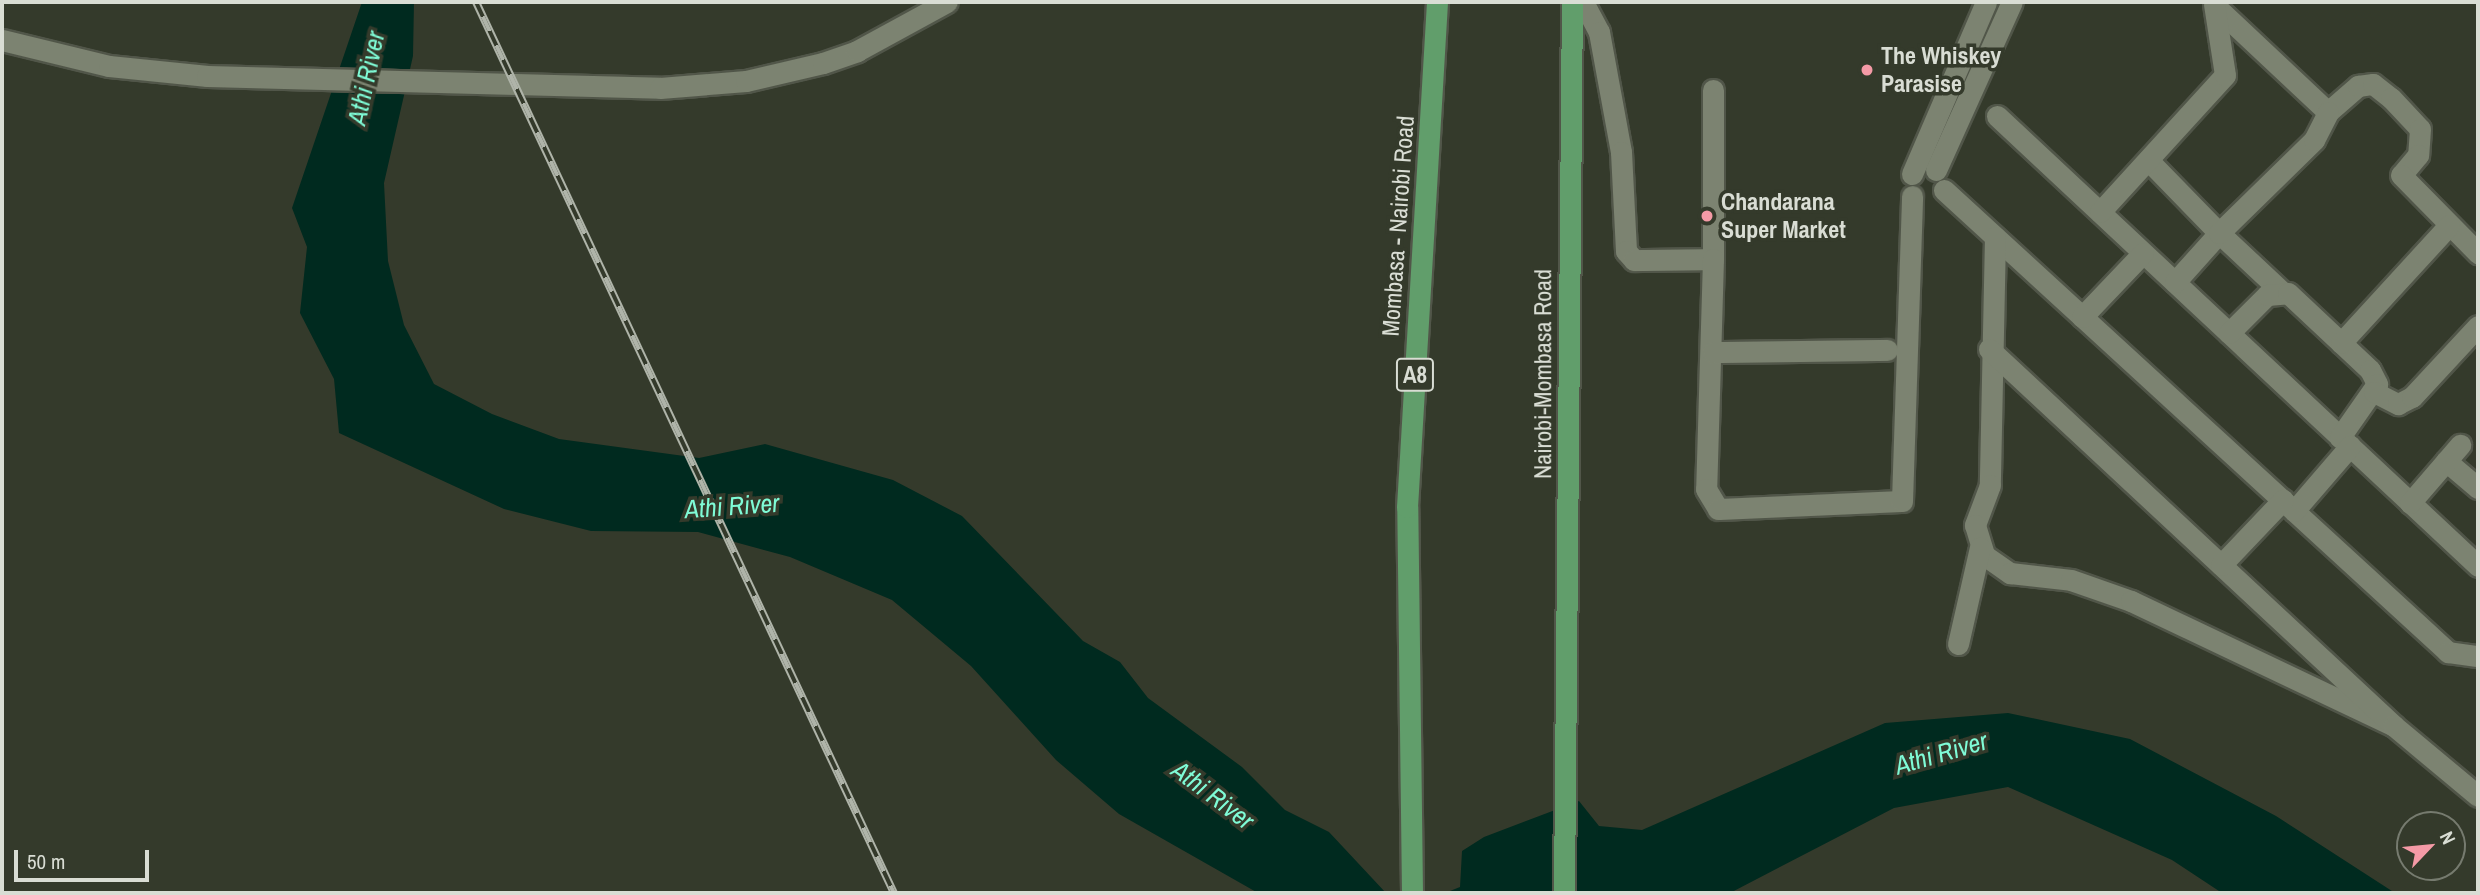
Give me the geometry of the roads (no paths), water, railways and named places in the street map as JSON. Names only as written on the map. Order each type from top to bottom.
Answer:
[{"type":"highway","name":"Mombasa - Nairobi Road","points":[[1412,893],[1409,447],[1437,2]]},
{"type":"highway","name":"Nairobi-Mombasa Road","points":[[1564,893],[1572,2]]},
{"type":"street","points":[[2,40],[109,66],[206,76],[298,75],[414,83],[660,88],[746,81],[857,51],[947,2]]},
{"type":"street","points":[[1583,2],[1599,32],[1621,152],[1626,251],[1634,260],[1713,259]]},
{"type":"street","points":[[1713,90],[1713,352],[1706,489],[1718,509],[1902,501],[1912,174],[1986,2]]},
{"type":"street","points":[[2012,2],[1936,170],[1944,190],[2448,652],[2478,656]]},
{"type":"street","points":[[2214,4],[2328,113]]},
{"type":"street","points":[[2100,212],[2225,75],[2214,4]]},
{"type":"street","points":[[2175,282],[2220,233],[2314,140],[2328,113],[2358,86],[2373,84],[2391,98],[2420,129],[2418,155],[2401,175],[2478,253]]},
{"type":"street","points":[[1997,116],[2478,566]]},
{"type":"street","points":[[2148,160],[2280,290],[2370,370],[2374,392],[2345,442],[2288,505],[2221,565]]},
{"type":"street","points":[[1912,174],[1919,168],[1936,170]]},
{"type":"street","points":[[1912,196],[1926,203],[1944,190]]},
{"type":"street","points":[[2341,343],[2449,225]]},
{"type":"street","points":[[1995,237],[1989,349],[1990,485],[1975,526],[1980,547],[1992,564],[2010,573],[2071,580],[2131,601],[2394,726]]},
{"type":"street","points":[[2082,317],[2143,253]]},
{"type":"street","points":[[2229,333],[2267,295],[2280,290]]},
{"type":"street","points":[[2374,392],[2398,404],[2412,397],[2478,326]]},
{"type":"street","points":[[1989,349],[2394,726],[2478,796]]},
{"type":"street","points":[[1713,352],[1887,350]]},
{"type":"street","points":[[2410,503],[2453,453],[2478,488]]},
{"type":"street","points":[[1958,644],[1980,547]]},
{"type":"water","name":"Athi River","points":[[362,2],[414,2],[413,56],[384,183],[388,261],[404,325],[434,384],[492,414],[559,439],[699,458],[765,444],[893,480],[962,516],[1083,641],[1120,662],[1148,698],[1242,767],[1285,810],[1329,832],[1386,893],[1258,893],[1119,814],[1056,760],[971,666],[892,600],[790,557],[698,532],[591,531],[504,509],[339,433],[334,379],[300,313],[307,247],[292,208]]},
{"type":"water","name":"Athi River","points":[[2008,713],[2130,739],[2276,816],[2395,893],[2222,893],[2172,860],[2008,787],[1894,808],[1730,893],[1445,893],[1460,887],[1462,851],[1484,837],[1579,801],[1599,826],[1642,830],[1885,723]]},
{"type":"railway","points":[[476,2],[894,893]]},
{"type":"place","name":"The Whiskey Parasise","points":[[1867,70]]},
{"type":"place","name":"Chandarana Super Market","points":[[1707,216]]}]
